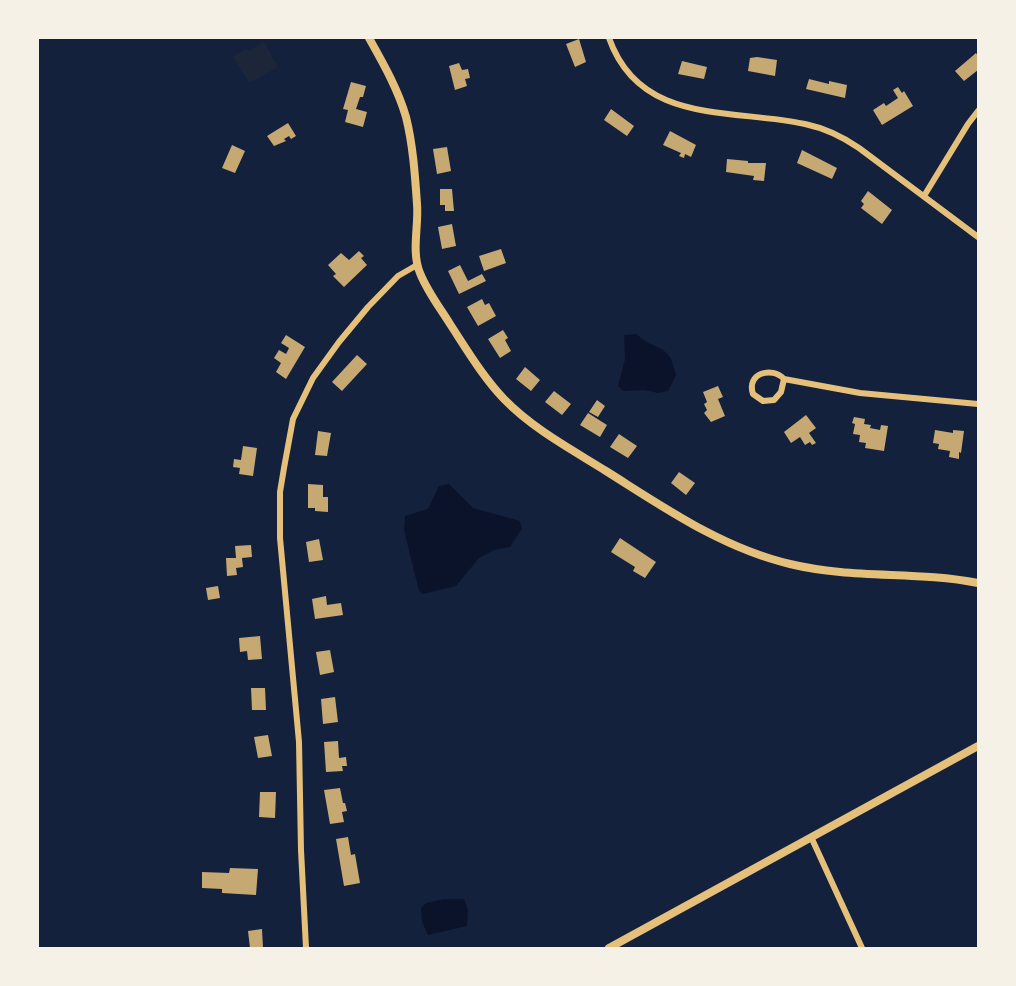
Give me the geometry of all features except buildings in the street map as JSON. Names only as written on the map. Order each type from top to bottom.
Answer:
[{"type":"street","points":[[369,38],[401,101],[410,134],[418,206],[417,265],[436,303],[491,384],[520,414],[554,439],[701,530],[744,550],[767,558],[837,573],[932,576],[978,583]]},
{"type":"street","points":[[609,38],[628,72],[655,95],[689,108],[805,124],[827,131],[860,148],[978,237]]},
{"type":"street","points":[[924,196],[978,111]]},
{"type":"street","points":[[306,948],[301,861],[299,742],[280,538],[280,492],[293,419],[313,378],[368,307],[398,276],[417,265]]},
{"type":"street","points":[[784,379],[782,392],[771,402],[759,399],[751,389],[754,379],[764,373],[778,374],[784,379],[860,393],[978,404]]},
{"type":"street","points":[[609,948],[812,839],[978,746]]},
{"type":"street","points":[[812,839],[862,948]]},
{"type":"shaded area","points":[[264,42],[278,67],[249,83],[233,56]]},
{"type":"shaded area","points":[[637,334],[662,349],[670,358],[676,375],[668,391],[658,393],[644,390],[623,391],[618,386],[625,359],[624,335]]},
{"type":"shaded area","points":[[449,484],[473,508],[520,521],[522,528],[510,547],[494,550],[479,558],[456,586],[423,594],[419,591],[404,530],[405,516],[428,509],[439,486]]},
{"type":"shaded area","points":[[444,899],[464,899],[468,910],[467,926],[428,935],[422,922],[421,908],[426,903]]}]
